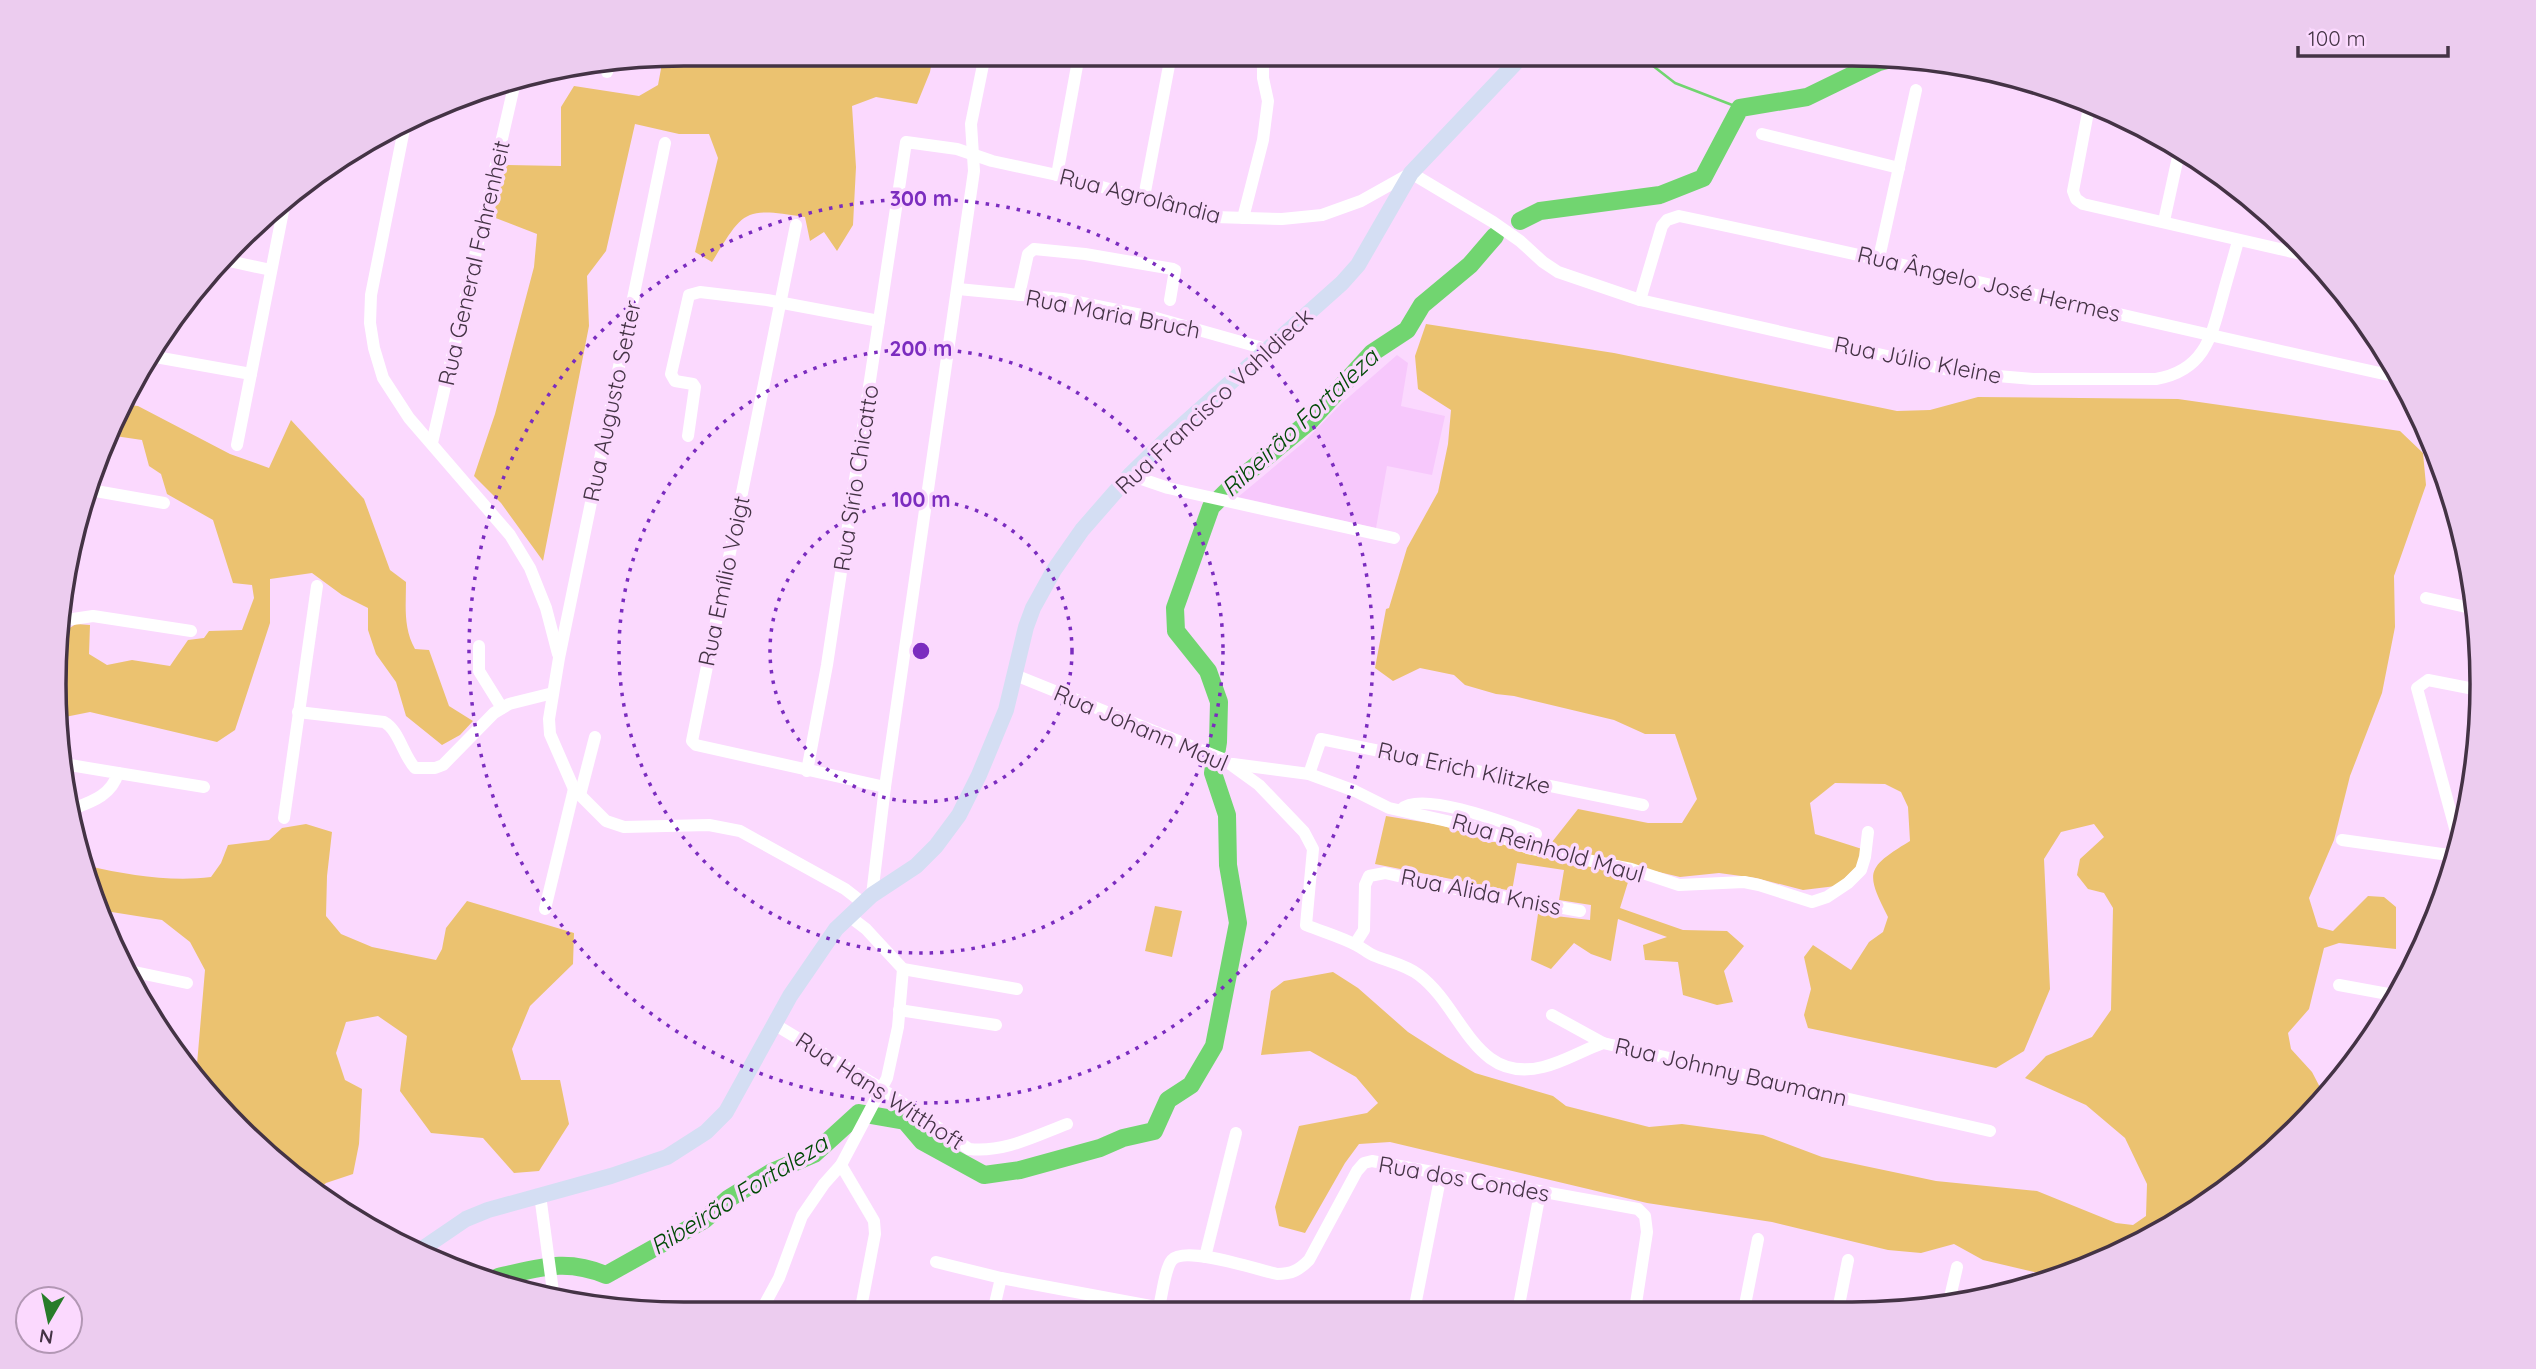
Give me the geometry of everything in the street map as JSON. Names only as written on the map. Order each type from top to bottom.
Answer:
[{"type":"main road","name":"Rua Francisco Vahldieck","points":[[427,1246],[466,1219],[488,1210],[667,1157],[706,1132],[726,1112],[811,962],[849,916],[868,899],[916,866],[948,832],[966,802],[994,742],[1010,699],[1026,627],[1042,589],[1082,530],[1130,475],[1342,283],[1358,265],[1411,173],[1513,66]]},
{"type":"street","points":[[577,792],[606,821],[624,827],[709,825],[740,831],[868,899],[958,289],[974,171],[971,124],[983,66]]},
{"type":"street","points":[[1057,175],[1077,66]]},
{"type":"street","points":[[1144,197],[1169,66]]},
{"type":"street","points":[[1243,218],[1263,140],[1268,102],[1263,66]]},
{"type":"street","points":[[1879,258],[1916,90]]},
{"type":"street","name":"Rua General Fahrenheit","points":[[432,443],[513,91]]},
{"type":"street","points":[[2088,114],[2073,191],[2082,204],[2292,252]]},
{"type":"street","points":[[403,134],[371,295],[370,323],[374,348],[391,394],[510,535],[530,568],[546,608],[559,658]]},
{"type":"street","points":[[1762,134],[1899,168]]},
{"type":"street","name":"Rua Agrolândia","points":[[906,142],[972,153],[992,161],[1057,175],[1214,217],[1282,219],[1322,215],[1361,201],[1411,173]]},
{"type":"street","name":"Rua Sírio Chicatto","points":[[807,771],[827,665],[906,142]]},
{"type":"street","name":"Rua Augusto Setter","points":[[577,792],[550,734],[553,693],[665,144]]},
{"type":"street","points":[[2164,221],[2177,160]]},
{"type":"street","name":"Rua Júlio Kleine","points":[[1411,173],[1493,222],[1558,272],[1640,300],[1962,373],[2033,379],[2156,379],[2172,376],[2195,361],[2212,337],[2238,240]]},
{"type":"street","points":[[237,445],[282,216]]},
{"type":"street","name":"Rua Ângelo José Hermes","points":[[1640,300],[1662,226],[1667,220],[1679,216],[1879,258],[2212,337],[2386,375]]},
{"type":"street","name":"Rua Emílio Voigt","points":[[796,225],[778,302],[692,741],[696,745],[885,787]]},
{"type":"street","points":[[1019,295],[1028,254],[1034,249],[1085,254],[1173,269],[1175,271],[1170,300]]},
{"type":"street","points":[[234,262],[271,270]]},
{"type":"street","name":"Rua Maria Bruch","points":[[958,289],[1063,299],[1156,318],[1266,349]]},
{"type":"street","points":[[688,436],[695,387],[693,384],[675,380],[671,374],[689,295],[700,292],[778,302],[878,321]]},
{"type":"street","points":[[160,358],[251,374]]},
{"type":"street","points":[[1130,475],[1168,488],[1394,538]]},
{"type":"street","points":[[97,491],[163,503]]},
{"type":"street","points":[[284,818],[317,586]]},
{"type":"street","points":[[2426,598],[2464,606]]},
{"type":"street","points":[[70,619],[93,616],[191,631]]},
{"type":"street","points":[[479,646],[479,671],[502,708]]},
{"type":"street","name":"Rua Johann Maul","points":[[1015,675],[1227,761],[1259,785],[1310,840],[1314,849],[1306,925],[1355,944]]},
{"type":"street","points":[[2453,823],[2417,688],[2428,680],[2470,688]]},
{"type":"street","points":[[298,712],[389,724],[407,760],[415,768],[435,768],[443,765],[487,719],[502,708],[553,693]]},
{"type":"street","points":[[545,909],[595,737]]},
{"type":"street","name":"Rua Erich Klitzke","points":[[1309,774],[1321,739],[1643,805]]},
{"type":"street","name":"Rua Reinhold Maul","points":[[1227,761],[1309,774],[1355,790],[1389,808],[1478,828],[1528,848],[1631,869],[1679,886],[1744,883],[1759,885],[1812,902],[1827,897],[1861,870],[1868,832]]},
{"type":"street","points":[[72,765],[204,787]]},
{"type":"street","points":[[78,806],[109,792],[118,773]]},
{"type":"street","points":[[1402,809],[1412,803],[1447,806],[1535,834]]},
{"type":"street","points":[[2342,840],[2445,854]]},
{"type":"street","name":"Rua Alida Kniss","points":[[1355,944],[1364,930],[1365,885],[1369,876],[1385,873],[1580,911]]},
{"type":"street","points":[[849,916],[866,929],[903,969],[1017,989]]},
{"type":"street","name":"Rua Johnny Baumann","points":[[1355,944],[1373,956],[1393,961],[1417,973],[1443,997],[1479,1051],[1501,1066],[1527,1069],[1545,1066],[1604,1043],[1990,1131]]},
{"type":"street","points":[[766,1302],[779,1278],[802,1216],[841,1165],[880,1094],[894,1055],[903,969]]},
{"type":"street","points":[[138,973],[187,983]]},
{"type":"street","points":[[2339,985],[2387,994]]},
{"type":"street","points":[[899,1010],[996,1025]]},
{"type":"street","points":[[1552,1015],[1604,1043]]},
{"type":"street","name":"Rua Hans Witthoft","points":[[774,1024],[969,1149],[1002,1149],[1067,1124]]},
{"type":"street","points":[[1205,1257],[1236,1133]]},
{"type":"street","name":"Rua dos Condes","points":[[1160,1302],[1173,1259],[1182,1255],[1205,1257],[1277,1274],[1289,1274],[1300,1269],[1309,1260],[1357,1171],[1364,1163],[1372,1160],[1638,1209],[1645,1216],[1647,1232],[1636,1302]]},
{"type":"street","points":[[841,1165],[874,1221],[875,1234],[862,1302]]},
{"type":"street","points":[[1416,1302],[1441,1174]]},
{"type":"street","points":[[1520,1302],[1540,1193]]},
{"type":"street","points":[[540,1195],[552,1288]]},
{"type":"street","points":[[1746,1302],[1758,1239]]},
{"type":"street","points":[[1840,1302],[1848,1260]]},
{"type":"street","points":[[936,1262],[1001,1278],[1132,1302]]},
{"type":"street","points":[[1951,1294],[1957,1267]]},
{"type":"street","points":[[995,1302],[1001,1278]]},
{"type":"shaded area","points":[[931,66],[917,104],[876,97],[852,106],[856,167],[853,225],[837,251],[824,232],[810,241],[805,217],[769,212],[747,216],[739,222],[712,262],[695,252],[718,158],[709,134],[679,134],[635,124],[606,251],[587,276],[589,326],[543,561],[501,503],[474,476],[495,414],[534,267],[537,234],[493,217],[506,165],[561,166],[561,107],[574,86],[639,96],[658,85],[661,67]]},
{"type":"shaded area","points":[[1426,324],[1614,353],[1897,411],[1930,410],[1978,397],[2178,399],[2400,431],[2423,453],[2426,485],[2394,576],[2395,627],[2382,693],[2350,776],[2334,840],[2309,898],[2318,927],[2333,931],[2368,896],[2384,897],[2396,907],[2396,949],[2339,943],[2324,948],[2309,1009],[2288,1033],[2291,1049],[2312,1072],[2320,1087],[2259,1149],[2195,1198],[2125,1239],[2039,1273],[1983,1260],[1954,1244],[1921,1253],[1888,1250],[1772,1222],[1647,1203],[1390,1142],[1359,1144],[1345,1163],[1305,1233],[1279,1226],[1275,1207],[1299,1126],[1367,1113],[1378,1103],[1356,1077],[1310,1051],[1261,1055],[1271,991],[1284,981],[1333,972],[1358,988],[1408,1032],[1447,1057],[1475,1073],[1553,1096],[1566,1106],[1649,1127],[1682,1124],[1763,1135],[1822,1157],[1936,1181],[2037,1191],[2116,1223],[2133,1225],[2146,1216],[2147,1184],[2125,1138],[2086,1105],[2025,1078],[2046,1056],[2092,1037],[2111,1010],[2113,908],[2104,893],[2088,889],[2077,875],[2080,859],[2104,837],[2094,824],[2061,832],[2044,859],[2050,989],[2024,1051],[1996,1068],[1808,1028],[1804,1015],[1811,989],[1804,957],[1813,945],[1851,970],[1869,942],[1883,932],[1888,917],[1876,890],[1874,872],[1885,858],[1910,841],[1908,807],[1901,792],[1885,784],[1835,783],[1810,803],[1815,834],[1862,849],[1860,864],[1836,886],[1803,890],[1756,878],[1719,873],[1680,877],[1633,866],[1620,908],[1683,930],[1727,931],[1744,946],[1724,971],[1733,1002],[1717,1005],[1683,995],[1678,962],[1645,960],[1643,945],[1667,937],[1618,919],[1611,961],[1591,954],[1574,943],[1551,969],[1531,960],[1538,914],[1590,920],[1591,905],[1559,900],[1564,870],[1517,863],[1512,891],[1375,864],[1386,816],[1441,825],[1491,842],[1552,842],[1578,809],[1648,823],[1682,823],[1697,799],[1675,734],[1645,734],[1614,720],[1465,685],[1454,675],[1420,668],[1393,681],[1375,668],[1386,609],[1389,608],[1407,548],[1438,492],[1448,444],[1451,410],[1418,389],[1415,356]]},
{"type":"shaded area","points":[[1397,355],[1408,363],[1401,406],[1445,416],[1432,475],[1387,466],[1376,528],[1238,497],[1304,442],[1342,403]]},
{"type":"shaded area","points":[[133,405],[230,454],[269,468],[291,420],[364,499],[390,570],[406,582],[407,624],[411,641],[415,649],[429,650],[449,706],[473,721],[460,735],[442,745],[406,716],[396,682],[376,654],[368,630],[368,608],[342,595],[312,573],[270,579],[270,623],[235,730],[217,742],[90,712],[68,716],[68,644],[70,628],[76,624],[90,625],[89,654],[107,665],[132,660],[170,666],[188,640],[204,638],[209,631],[242,630],[254,598],[252,585],[233,583],[213,520],[167,494],[161,474],[149,466],[142,440],[119,437]]},
{"type":"shaded area","points":[[306,824],[332,832],[326,916],[341,934],[372,947],[436,960],[442,949],[446,928],[467,901],[574,933],[573,964],[530,1006],[512,1049],[521,1080],[560,1080],[569,1124],[539,1171],[514,1173],[483,1138],[431,1133],[400,1091],[407,1036],[378,1016],[346,1022],[336,1053],[345,1080],[362,1089],[359,1144],[353,1174],[323,1186],[277,1149],[220,1092],[197,1065],[205,970],[190,942],[162,920],[110,912],[95,867],[150,877],[211,877],[221,863],[228,845],[269,840],[282,828]]},
{"type":"shaded area","points":[[1155,906],[1182,911],[1172,957],[1145,951]]},
{"type":"waterway","points":[[1653,66],[1675,83],[1740,108]]},
{"type":"waterway","name":"Ribeirão Fortaleza","points":[[1520,221],[1540,211],[1660,195],[1703,178],[1740,108],[1807,97],[1869,67]]},
{"type":"waterway","name":"Ribeirão Fortaleza","points":[[505,1275],[552,1266],[578,1267],[606,1275],[704,1220],[728,1199],[772,1172],[814,1154],[859,1113],[905,1121],[922,1141],[984,1175],[1020,1170],[1154,1131],[1168,1100],[1191,1085],[1214,1046],[1238,923],[1228,865],[1227,815],[1213,773],[1218,742],[1219,702],[1208,671],[1176,631],[1175,608],[1211,507],[1235,483],[1311,420],[1372,353],[1407,330],[1422,305],[1470,265],[1495,236]]}]
